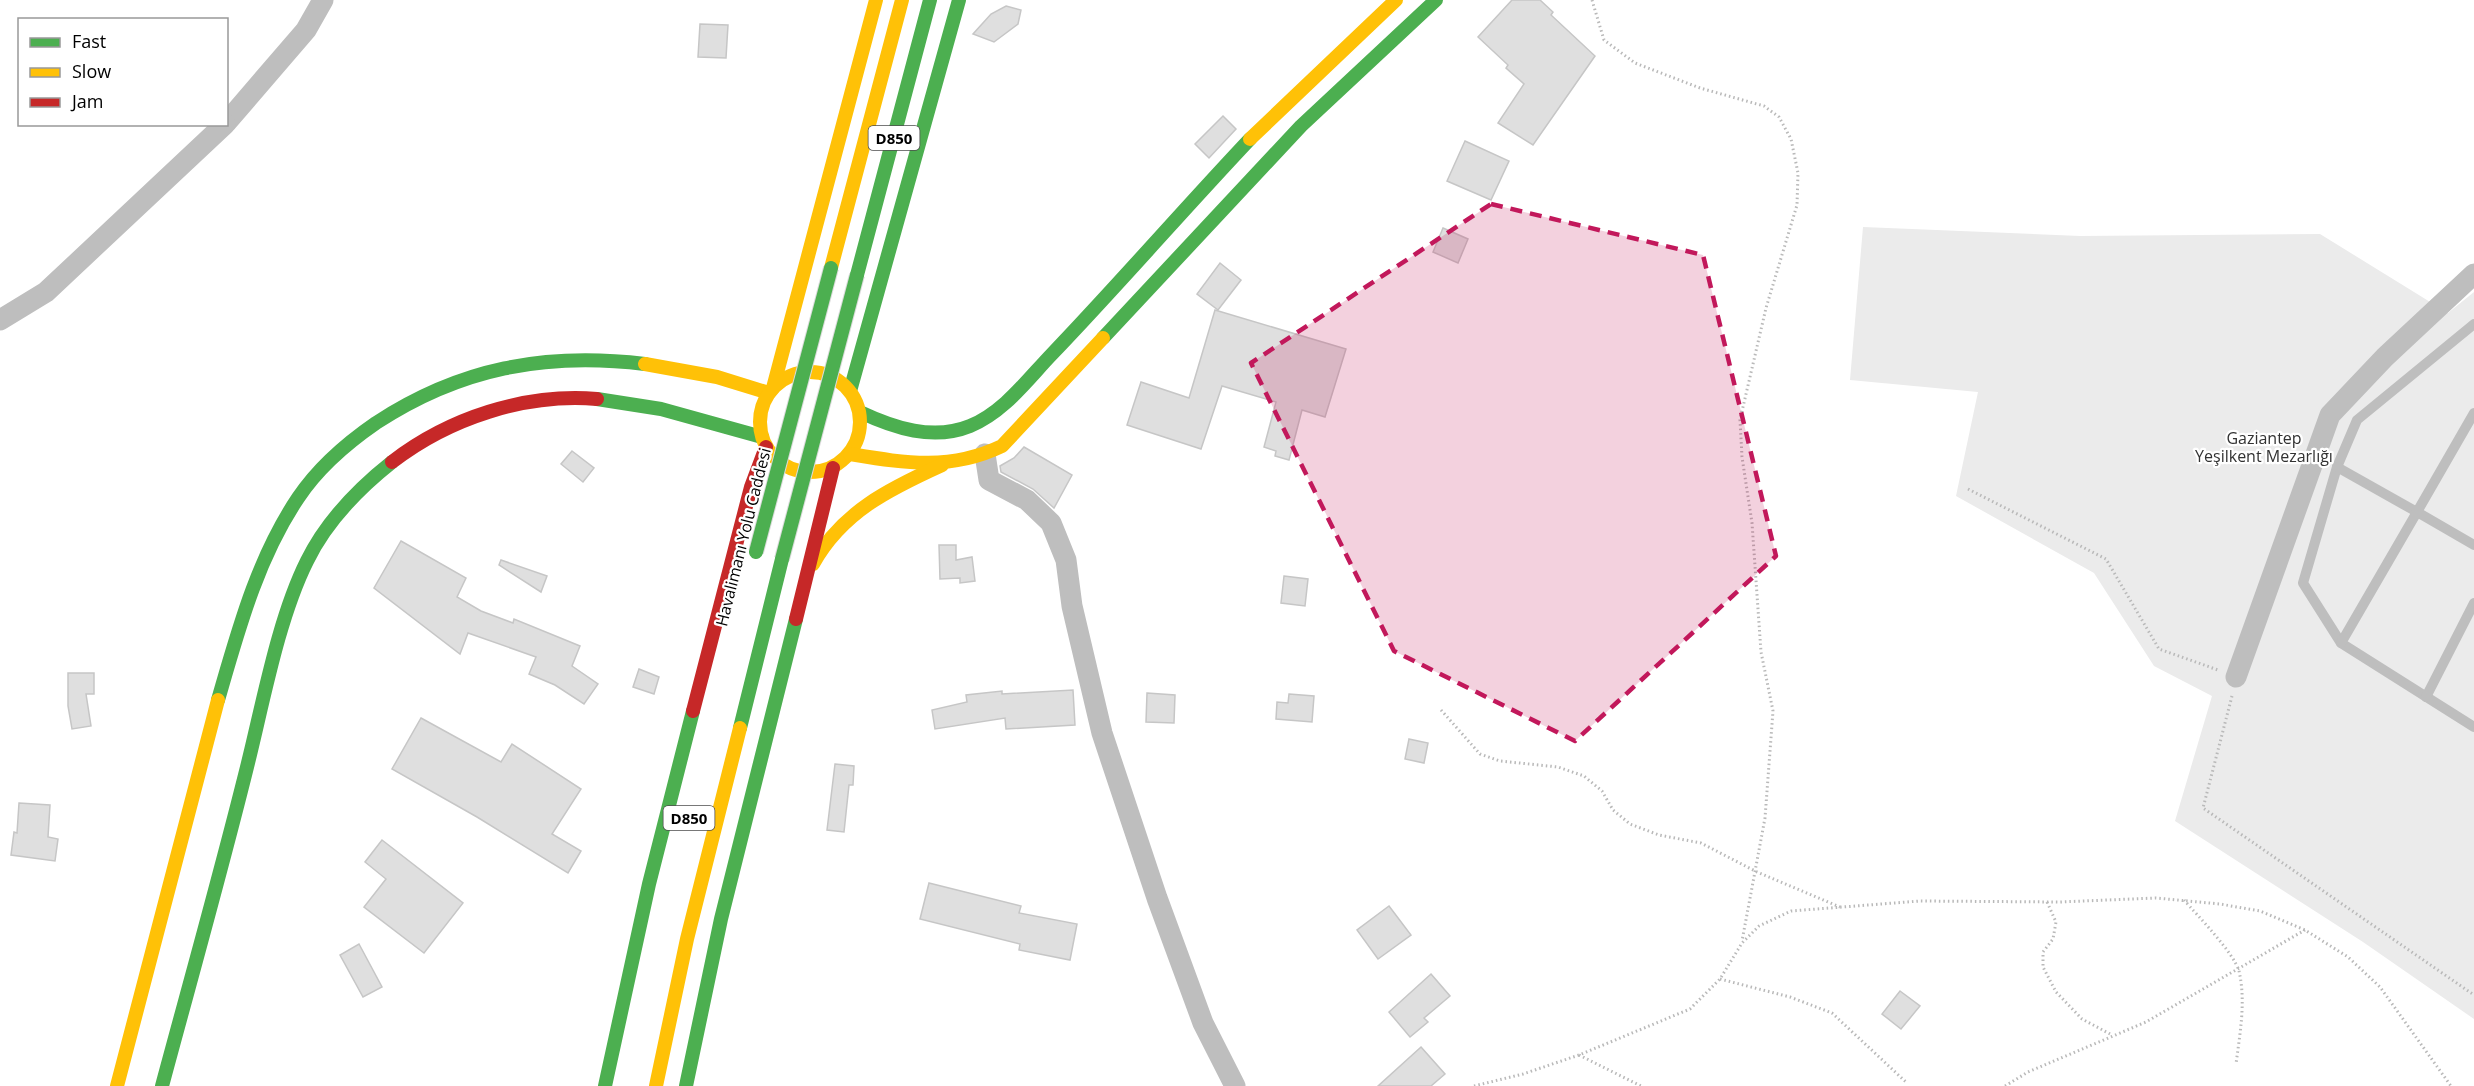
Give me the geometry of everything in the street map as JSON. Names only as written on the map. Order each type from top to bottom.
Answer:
[{"type":"main road","points":[[771,391],[786,378],[808,372],[831,376],[850,391],[860,412],[860,435],[850,454],[833,468],[812,473],[790,469],[772,456],[764,442],[760,415],[771,391],[876,0]]},
{"type":"main road","name":"Havalimanı Yolu Caddesi","points":[[755,558],[902,0]]},
{"type":"main road","name":"D850","points":[[656,1086],[687,939],[783,559],[930,0]]},
{"type":"main road","points":[[850,391],[896,233],[959,0]]},
{"type":"main road","points":[[860,412],[898,429],[928,434],[954,431],[985,418],[1029,378],[1098,307],[1193,199],[1261,129],[1396,0]]},
{"type":"main road","points":[[850,454],[885,460],[949,462],[968,460],[1002,446],[1301,126],[1436,0]]},
{"type":"main road","points":[[107,1070],[139,974],[241,623],[272,544],[298,498],[332,457],[392,409],[442,384],[495,368],[556,359],[637,362],[707,375],[771,391]]},
{"type":"main road","points":[[162,1086],[236,813],[272,668],[295,591],[312,550],[340,511],[378,470],[429,435],[491,409],[551,399],[625,402],[764,442]]},
{"type":"main road","points":[[605,1086],[649,884],[750,487],[764,442]]},
{"type":"main road","points":[[808,575],[821,546],[862,505],[889,489],[949,462]]},
{"type":"main road","points":[[686,1086],[721,919],[833,468]]},
{"type":"main road","points":[[117,1086],[190,800]]},
{"type":"main road","points":[[192,1031],[198,988],[236,813]]},
{"type":"street","points":[[228,122],[306,30],[323,0]]},
{"type":"street","points":[[0,320],[46,292],[224,126]]},
{"type":"street","points":[[2236,677],[2330,415],[2385,357],[2474,274]]},
{"type":"street","points":[[985,454],[989,480],[1027,500],[1051,523],[1066,560],[1072,606],[1102,733],[1157,898],[1203,1023],[1235,1086]]},
{"type":"lane","points":[[2474,324],[2357,420],[2337,467],[2303,583],[2341,643],[2474,727]]},
{"type":"lane","points":[[2341,643],[2474,413]]},
{"type":"lane","points":[[2337,467],[2474,545]]},
{"type":"lane","points":[[2426,697],[2474,603]]},
{"type":"path","points":[[1592,0],[1604,39],[1635,63],[1690,85],[1764,106],[1779,117],[1791,139],[1798,173],[1797,205],[1766,308],[1740,420],[1742,457],[1752,523],[1761,652],[1773,711],[1765,818],[1757,872],[1742,943]]},
{"type":"path","points":[[1968,489],[2106,559],[2159,649],[2236,677],[2203,808],[2474,995]]},
{"type":"path","points":[[1442,710],[1480,754],[1500,761],[1558,767],[1584,776],[1602,791],[1613,810],[1630,824],[1659,835],[1701,843],[1757,872],[1841,907]]},
{"type":"path","points":[[1474,1086],[1523,1074],[1579,1055],[1690,1009],[1720,978],[1742,943],[1760,926],[1791,911],[1920,901],[2047,902],[2156,898],[2260,911],[2305,930],[2348,957],[2380,987],[2451,1086]]},
{"type":"path","points":[[2184,900],[2207,925],[2238,968],[2243,1007],[2236,1064]]},
{"type":"path","points":[[2047,902],[2056,922],[2053,939],[2043,952],[2043,967],[2056,992],[2082,1019],[2112,1035]]},
{"type":"path","points":[[2004,1086],[2028,1072],[2146,1022],[2305,930]]},
{"type":"path","points":[[1720,978],[1790,997],[1832,1013],[1907,1083]]},
{"type":"path","points":[[1579,1055],[1641,1086]]},
{"type":"highlighted area","points":[[1491,204],[1703,255],[1776,556],[1575,741],[1394,651],[1251,363]]},
{"type":"green space","name":"Gaziantep Yeşilkent Mezarlığı","points":[[1863,227],[2080,236],[2320,234],[2448,313],[2474,292],[2474,1019],[2363,942],[2175,821],[2212,696],[2154,666],[2094,573],[1956,496],[1978,392],[1850,380]]},
{"type":"building","points":[[1512,0],[1540,0],[1553,12],[1551,15],[1595,56],[1533,145],[1498,123],[1524,84],[1506,68],[1508,65],[1478,37]]},
{"type":"building","points":[[1006,6],[1021,10],[1018,24],[994,42],[973,34],[991,14]]},
{"type":"building","points":[[700,24],[728,25],[726,58],[698,57]]},
{"type":"building","points":[[1223,116],[1236,129],[1209,158],[1195,144]]},
{"type":"building","points":[[1465,141],[1509,161],[1491,200],[1447,181]]},
{"type":"building","points":[[1443,228],[1468,239],[1458,263],[1433,252]]},
{"type":"building","points":[[1220,263],[1241,280],[1218,310],[1197,294]]},
{"type":"building","points":[[1215,310],[1346,349],[1325,417],[1302,410],[1289,460],[1275,456],[1276,451],[1264,447],[1276,402],[1222,386],[1201,449],[1127,425],[1141,382],[1189,398]]},
{"type":"building","points":[[1024,447],[1072,475],[1054,508],[1033,489],[1001,472],[1000,466],[1014,458]]},
{"type":"building","points":[[572,451],[594,468],[583,482],[561,464]]},
{"type":"building","points":[[401,541],[466,578],[457,597],[481,611],[513,623],[514,619],[580,646],[572,666],[598,684],[584,704],[555,685],[529,674],[536,657],[468,633],[460,654],[374,588]]},
{"type":"building","points":[[939,545],[956,545],[956,560],[972,557],[975,581],[960,583],[960,578],[940,579]]},
{"type":"building","points":[[501,560],[547,576],[541,592],[499,565]]},
{"type":"building","points":[[1284,576],[1308,579],[1305,606],[1281,603]]},
{"type":"building","points":[[639,669],[659,677],[654,694],[633,687]]},
{"type":"building","points":[[68,673],[94,673],[94,694],[86,694],[91,726],[72,729],[68,706]]},
{"type":"building","points":[[1073,690],[1075,725],[1006,729],[1005,718],[935,729],[932,710],[967,702],[966,695],[1002,691],[1002,694]]},
{"type":"building","points":[[1147,693],[1175,695],[1174,723],[1146,722]]},
{"type":"building","points":[[1289,694],[1314,696],[1312,722],[1276,719],[1277,702],[1288,703]]},
{"type":"building","points":[[421,718],[501,762],[512,744],[581,789],[552,834],[581,851],[568,873],[477,817],[392,769]]},
{"type":"building","points":[[1409,739],[1428,743],[1424,763],[1405,759]]},
{"type":"building","points":[[835,764],[854,766],[853,785],[849,785],[844,832],[827,830]]},
{"type":"building","points":[[19,803],[50,805],[48,837],[58,839],[55,861],[11,855],[14,832],[17,833]]},
{"type":"building","points":[[382,840],[463,903],[424,953],[364,907],[386,879],[365,862]]},
{"type":"building","points":[[929,883],[1021,906],[1019,913],[1077,924],[1070,960],[1019,950],[1020,944],[920,919]]},
{"type":"building","points":[[1389,906],[1411,935],[1378,959],[1357,930]]},
{"type":"building","points":[[359,944],[382,987],[363,997],[340,955]]},
{"type":"building","points":[[1431,974],[1450,996],[1424,1018],[1428,1022],[1410,1037],[1389,1012]]},
{"type":"building","points":[[1900,991],[1920,1006],[1901,1029],[1882,1014]]},
{"type":"building","points":[[1421,1047],[1445,1074],[1431,1086],[1378,1086]]},
{"type":"traffic: fast","points":[[857,275],[930,0]]},
{"type":"traffic: fast","points":[[850,391],[959,0]]},
{"type":"traffic: fast","points":[[1103,338],[1301,126],[1436,0]]},
{"type":"traffic: fast","points":[[860,412],[886,423],[914,431],[928,432],[942,432],[970,426],[994,412],[1024,385],[1250,139]]},
{"type":"traffic: fast","points":[[756,552],[831,268]]},
{"type":"traffic: fast","points":[[782,559],[857,275]]},
{"type":"traffic: fast","points":[[218,700],[250,596],[284,521],[315,476],[354,439],[408,404],[439,389],[505,368],[573,360],[645,364]]},
{"type":"traffic: fast","points":[[597,399],[661,409],[762,437]]},
{"type":"traffic: fast","points":[[162,1086],[215,892],[271,666],[296,585],[307,561],[333,520],[367,483],[392,462]]},
{"type":"traffic: fast","points":[[740,728],[782,559]]},
{"type":"traffic: fast","points":[[686,1086],[721,919],[796,619]]},
{"type":"traffic: fast","points":[[605,1086],[649,884],[693,711]]},
{"type":"traffic: slow","points":[[773,388],[876,0]]},
{"type":"traffic: slow","points":[[831,268],[902,0]]},
{"type":"traffic: slow","points":[[1250,139],[1396,0]]},
{"type":"traffic: slow","points":[[850,454],[927,463],[964,459],[1002,446],[1103,338]]},
{"type":"traffic: slow","points":[[645,364],[717,377],[769,393]]},
{"type":"traffic: slow","points":[[810,372],[829,375],[846,386],[857,403],[860,422],[857,441],[846,458],[829,469],[810,472],[791,469],[774,458],[763,441],[760,422],[763,403],[774,386],[791,375],[810,372]]},
{"type":"traffic: slow","points":[[813,564],[838,530],[868,504],[942,465]]},
{"type":"traffic: slow","points":[[117,1086],[218,700]]},
{"type":"traffic: slow","points":[[656,1086],[687,939],[740,728]]},
{"type":"traffic: jam","points":[[392,462],[414,446],[438,433],[489,412],[543,400],[597,399]]},
{"type":"traffic: jam","points":[[693,711],[751,487],[766,447]]},
{"type":"traffic: jam","points":[[796,619],[833,468]]}]
